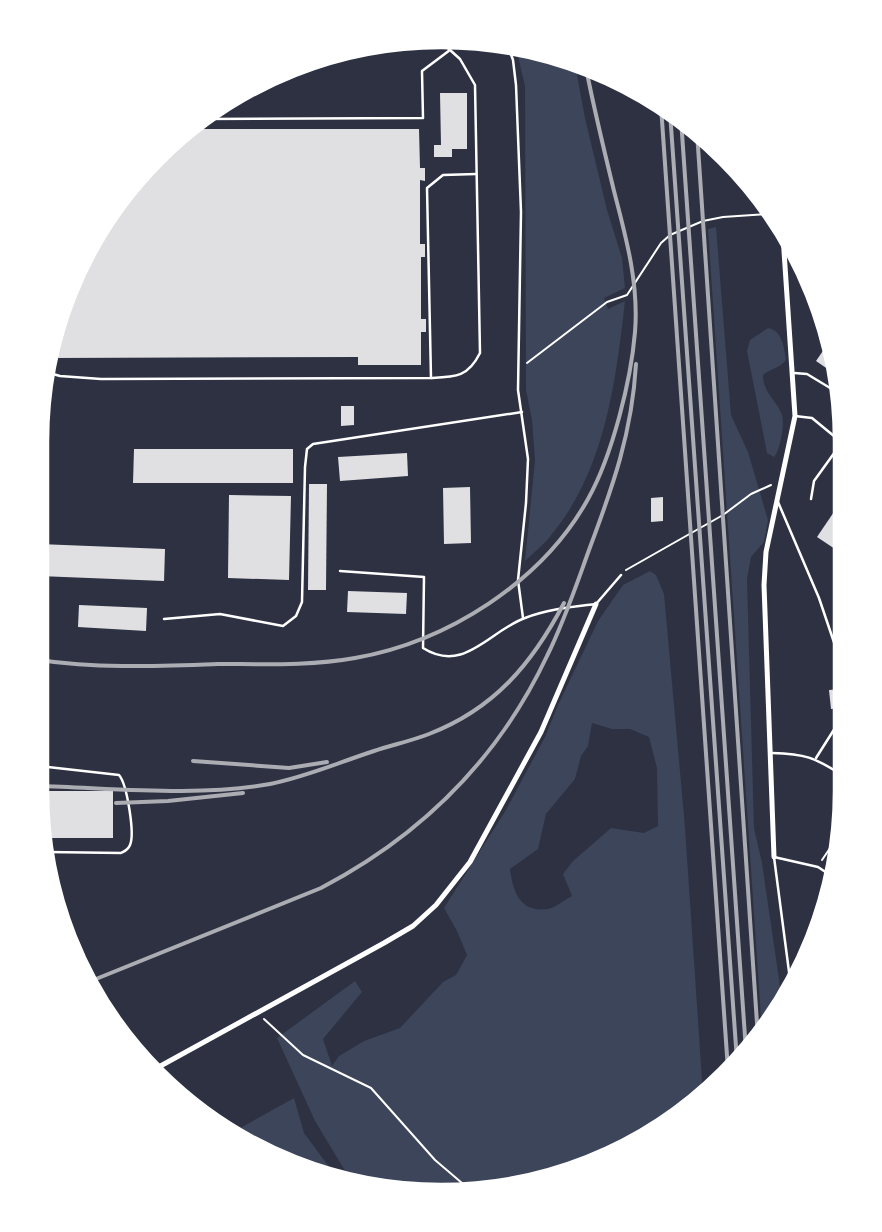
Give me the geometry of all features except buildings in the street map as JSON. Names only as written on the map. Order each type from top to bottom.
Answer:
[{"type":"street","points":[[774,857],[764,585],[766,552],[795,416],[794,373],[784,248]]},
{"type":"street","points":[[160,1066],[413,926],[452,886],[470,862],[541,732],[596,604]]},
{"type":"lane","points":[[53,374],[101,379],[431,378],[454,377],[466,372],[474,365],[480,353],[475,85],[470,72],[450,50],[422,71],[423,118],[215,119]]},
{"type":"lane","points":[[511,54],[516,85],[522,212],[518,390],[528,459],[526,503],[518,580],[523,618]]},
{"type":"lane","points":[[431,378],[427,188],[443,175],[476,174]]},
{"type":"lane","points":[[794,373],[807,374],[831,388]]},
{"type":"lane","points":[[164,619],[220,614],[283,626],[296,616],[302,602],[305,467],[307,449],[313,444],[522,412]]},
{"type":"lane","points":[[795,416],[812,418],[834,436]]},
{"type":"lane","points":[[810,499],[814,481],[834,453]]},
{"type":"lane","points":[[777,501],[819,598],[834,640]]},
{"type":"lane","points":[[340,571],[424,577],[423,648],[436,656],[453,658],[523,618],[549,610],[596,604],[621,575]]},
{"type":"lane","points":[[816,758],[834,730]]},
{"type":"lane","points":[[771,753],[798,754],[816,758],[834,770]]},
{"type":"lane","points":[[48,767],[116,774],[123,779],[128,802],[131,844],[128,850],[121,853],[53,852]]},
{"type":"lane","points":[[789,974],[774,857],[818,867],[826,872]]},
{"type":"path","points":[[519,369],[608,302],[627,295],[661,242],[670,235],[703,221],[723,217],[763,214]]},
{"type":"path","points":[[625,570],[723,515],[751,494],[781,481]]},
{"type":"path","points":[[818,867],[830,849]]},
{"type":"path","points":[[257,1013],[303,1055],[371,1088],[435,1160],[463,1184]]},
{"type":"shaded area","points":[[518,55],[576,71],[585,118],[607,210],[622,258],[625,288],[604,298],[608,309],[625,301],[612,393],[596,453],[570,509],[543,545],[525,561],[535,460],[532,420],[526,390],[525,86]]},
{"type":"shaded area","points":[[716,227],[731,415],[748,452],[768,520],[764,542],[751,557],[747,579],[754,828],[762,863],[781,990],[761,1020],[708,229]]},
{"type":"shaded area","points":[[768,328],[780,336],[786,360],[763,375],[765,387],[780,410],[783,419],[780,443],[774,457],[767,453],[747,351],[750,340]]},
{"type":"shaded area","points":[[650,571],[656,575],[664,594],[685,827],[702,1085],[681,1103],[638,1132],[592,1155],[543,1171],[518,1177],[467,1184],[415,1184],[346,1173],[315,1121],[277,1038],[355,981],[362,992],[323,1039],[332,1066],[339,1056],[364,1041],[400,1028],[443,982],[456,975],[467,955],[457,931],[444,908],[506,810],[545,737],[598,621],[623,585]],"holes":[[[592,723],[612,729],[630,729],[649,737],[657,768],[658,826],[644,833],[611,828],[573,861],[563,874],[572,896],[548,909],[531,908],[524,904],[513,886],[510,869],[538,849],[546,814],[575,779],[581,756],[588,746]]]},
{"type":"shaded area","points":[[294,1098],[304,1133],[330,1168],[290,1155],[239,1129]]},
{"type":"railway","points":[[48,661],[84,665],[151,666],[304,663],[355,658],[390,650],[424,638],[457,623],[489,604],[518,582],[545,557],[569,529],[588,499],[605,462],[625,395],[635,332],[635,296],[630,261],[588,75]]},
{"type":"railway","points":[[662,115],[727,1060]]},
{"type":"railway","points":[[671,122],[736,1051]]},
{"type":"railway","points":[[682,130],[745,1040]]},
{"type":"railway","points":[[698,143],[757,1025]]},
{"type":"railway","points":[[95,979],[321,888],[358,867],[424,819],[454,791],[481,761],[505,729],[527,694],[547,656],[564,617],[606,504],[620,459],[630,413],[636,364]]},
{"type":"railway","points":[[48,786],[154,791],[242,788],[270,784],[297,777],[429,734],[473,712],[509,682],[539,646],[564,603]]},
{"type":"railway","points":[[193,761],[289,768],[327,762]]},
{"type":"railway","points":[[116,803],[168,801],[243,793]]}]
